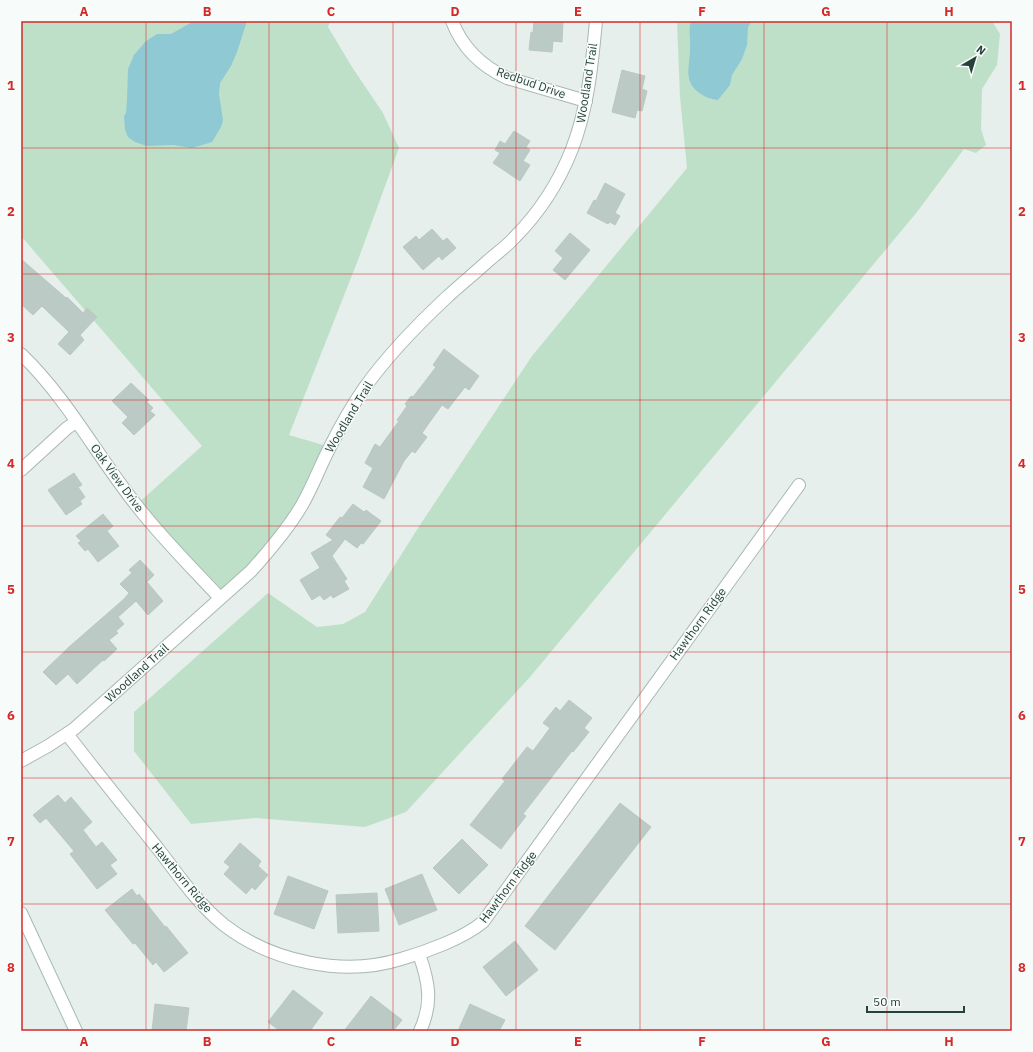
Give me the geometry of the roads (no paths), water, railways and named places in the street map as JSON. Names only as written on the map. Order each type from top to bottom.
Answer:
[{"type":"street","name":"Redbud Drive","points":[[452,21],[458,34],[471,53],[496,73],[507,78],[586,101]]},
{"type":"street","name":"Woodland Trail","points":[[21,761],[74,729],[265,556],[291,523],[312,487],[330,447],[351,408],[377,371],[418,326],[463,283],[513,239],[531,220],[566,165],[578,133],[586,101],[591,70],[596,21]]},
{"type":"street","name":"Oak View Drive","points":[[21,354],[47,381],[136,506],[157,531],[220,598]]},
{"type":"street","points":[[21,470],[67,428],[76,422]]},
{"type":"street","name":"Hawthorn Ridge","points":[[67,734],[198,900],[220,921],[237,933],[262,947],[283,955],[305,962],[332,966],[359,967],[385,964],[419,954],[475,929],[483,922],[799,485]]},
{"type":"street","points":[[21,914],[76,1031]]},
{"type":"street","points":[[419,954],[428,987],[426,1018],[420,1031]]},
{"type":"water","points":[[194,21],[247,21],[231,66],[220,83],[219,94],[223,120],[221,127],[212,142],[192,148],[173,145],[147,146],[135,142],[128,137],[125,130],[124,116],[126,113],[128,69],[134,55],[146,41],[157,34],[171,34]]},
{"type":"water","points":[[691,21],[752,21],[748,27],[747,45],[742,59],[732,75],[730,85],[718,100],[698,92],[690,83],[688,72]]}]
